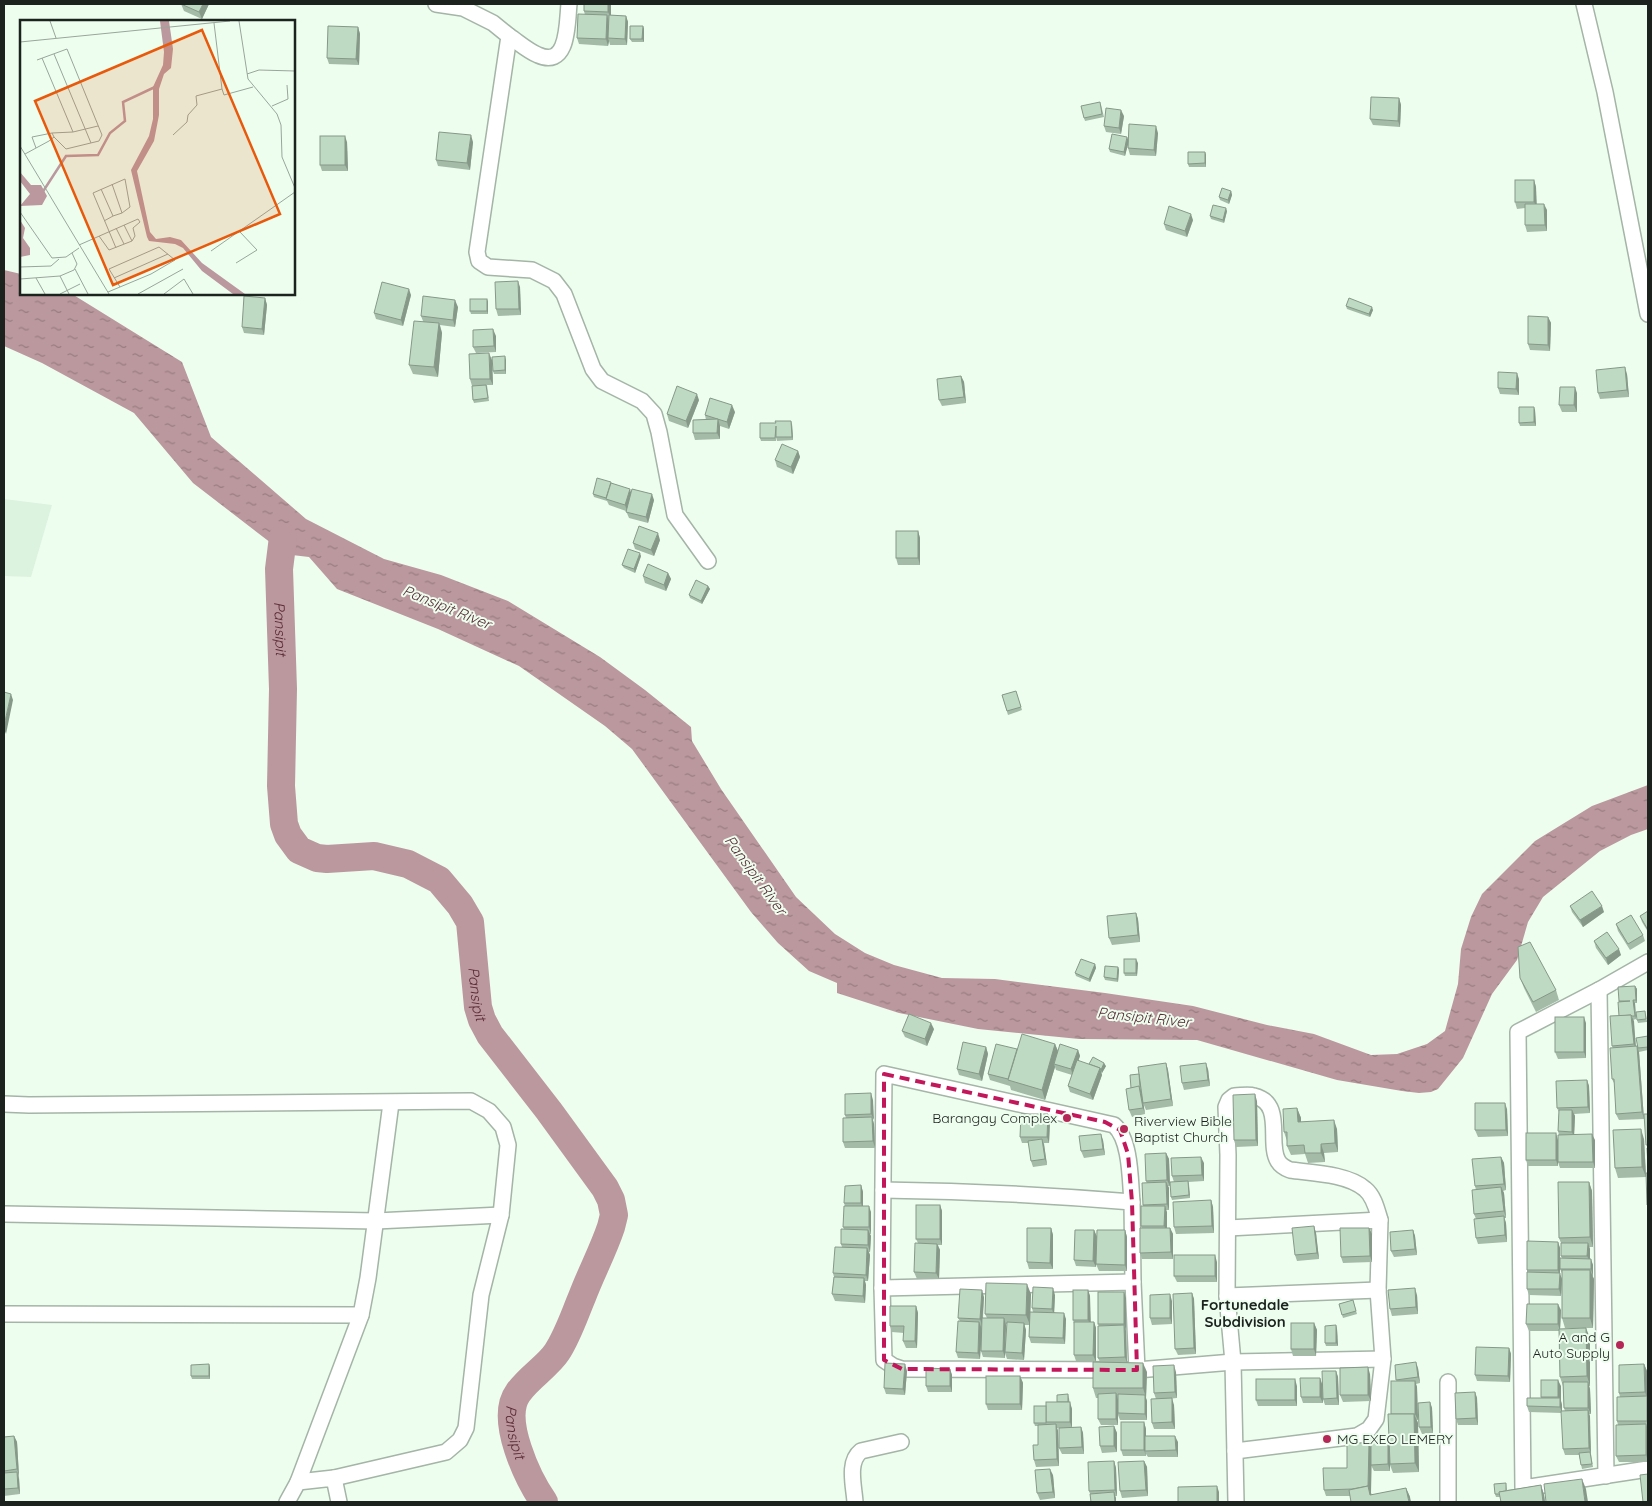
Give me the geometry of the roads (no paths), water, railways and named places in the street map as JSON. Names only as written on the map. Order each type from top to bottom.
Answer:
[{"type":"street","points":[[436,4],[463,8],[492,23],[538,56],[549,58],[557,55],[564,46],[569,4]]},
{"type":"street","points":[[1584,4],[1605,92],[1648,314]]},
{"type":"street","points":[[509,36],[477,252],[479,261],[488,267],[532,270],[554,281],[564,294],[593,368],[602,381],[642,401],[654,414],[675,516],[708,561]]},
{"type":"street","points":[[1648,962],[1518,1032],[1523,1488],[1648,1469]]},
{"type":"street","points":[[1599,990],[1606,1476]]},
{"type":"street","points":[[1137,1370],[1132,1202],[1128,1154],[1120,1130],[1114,1125],[884,1074],[882,1288],[884,1360],[893,1366],[902,1369],[1137,1370],[1233,1362],[1383,1359]]},
{"type":"street","points":[[1235,1451],[1357,1436],[1369,1429],[1376,1419],[1383,1359],[1378,1290],[1380,1220],[1375,1204],[1366,1189],[1348,1179],[1290,1170],[1282,1166],[1277,1159],[1272,1110],[1264,1100],[1254,1096],[1234,1096],[1226,1106],[1227,1296],[1233,1362],[1236,1502]]},
{"type":"street","points":[[4,1104],[471,1101],[489,1112],[503,1127],[508,1145],[501,1215],[481,1295],[466,1428],[460,1440],[446,1452],[334,1478],[298,1482]]},
{"type":"street","points":[[286,1502],[298,1482],[361,1315],[376,1221],[390,1103]]},
{"type":"street","points":[[883,1190],[1063,1196],[1132,1202]]},
{"type":"street","points":[[4,1214],[376,1221],[501,1215]]},
{"type":"street","points":[[1228,1228],[1380,1220]]},
{"type":"street","points":[[882,1288],[1133,1282]]},
{"type":"street","points":[[1227,1296],[1378,1290]]},
{"type":"street","points":[[4,1314],[361,1315]]},
{"type":"street","points":[[1448,1382],[1448,1502]]},
{"type":"street","points":[[855,1502],[853,1464],[856,1455],[862,1451],[901,1442]]},
{"type":"street","points":[[334,1478],[339,1502]]},
{"type":"water","name":"Pansipit River","points":[[4,270],[20,274],[20,295],[74,295],[182,362],[211,437],[306,519],[384,559],[441,575],[508,601],[600,657],[691,727],[692,741],[721,789],[796,897],[835,934],[865,953],[894,965],[942,978],[995,979],[1193,1006],[1267,1025],[1314,1034],[1371,1055],[1397,1054],[1427,1044],[1445,1031],[1458,984],[1461,949],[1471,917],[1482,894],[1535,841],[1592,806],[1648,785],[1648,829],[1631,835],[1600,851],[1543,897],[1528,922],[1517,960],[1492,994],[1463,1058],[1438,1089],[1431,1092],[1402,1091],[1337,1080],[1197,1040],[1079,1039],[978,1029],[899,1013],[837,993],[837,983],[809,971],[778,943],[751,912],[632,749],[605,726],[519,666],[438,629],[337,589],[309,557],[292,555],[270,561],[271,543],[193,483],[134,413],[42,363],[4,346]]},
{"type":"waterway","name":"Pansipit","points":[[283,537],[279,569],[283,689],[281,786],[284,824],[288,835],[299,850],[317,858],[374,856],[408,864],[439,880],[460,905],[470,922],[478,1007],[490,1035],[549,1111],[605,1188],[611,1200],[614,1215],[611,1227],[571,1325],[557,1352],[522,1388],[513,1404],[512,1418],[518,1449],[531,1479],[544,1502]]},
{"type":"place","name":"Barangay Complex","points":[[1067,1118]]},
{"type":"place","name":"Riverview Bible Baptist Church","points":[[1124,1129]]},
{"type":"place","name":"A and G Auto Supply","points":[[1620,1345]]},
{"type":"place","name":"MG EXEO LEMERY","points":[[1327,1439]]},
{"type":"district","name":"Fortunedale Subdivision","points":[[1245,1312]]}]
